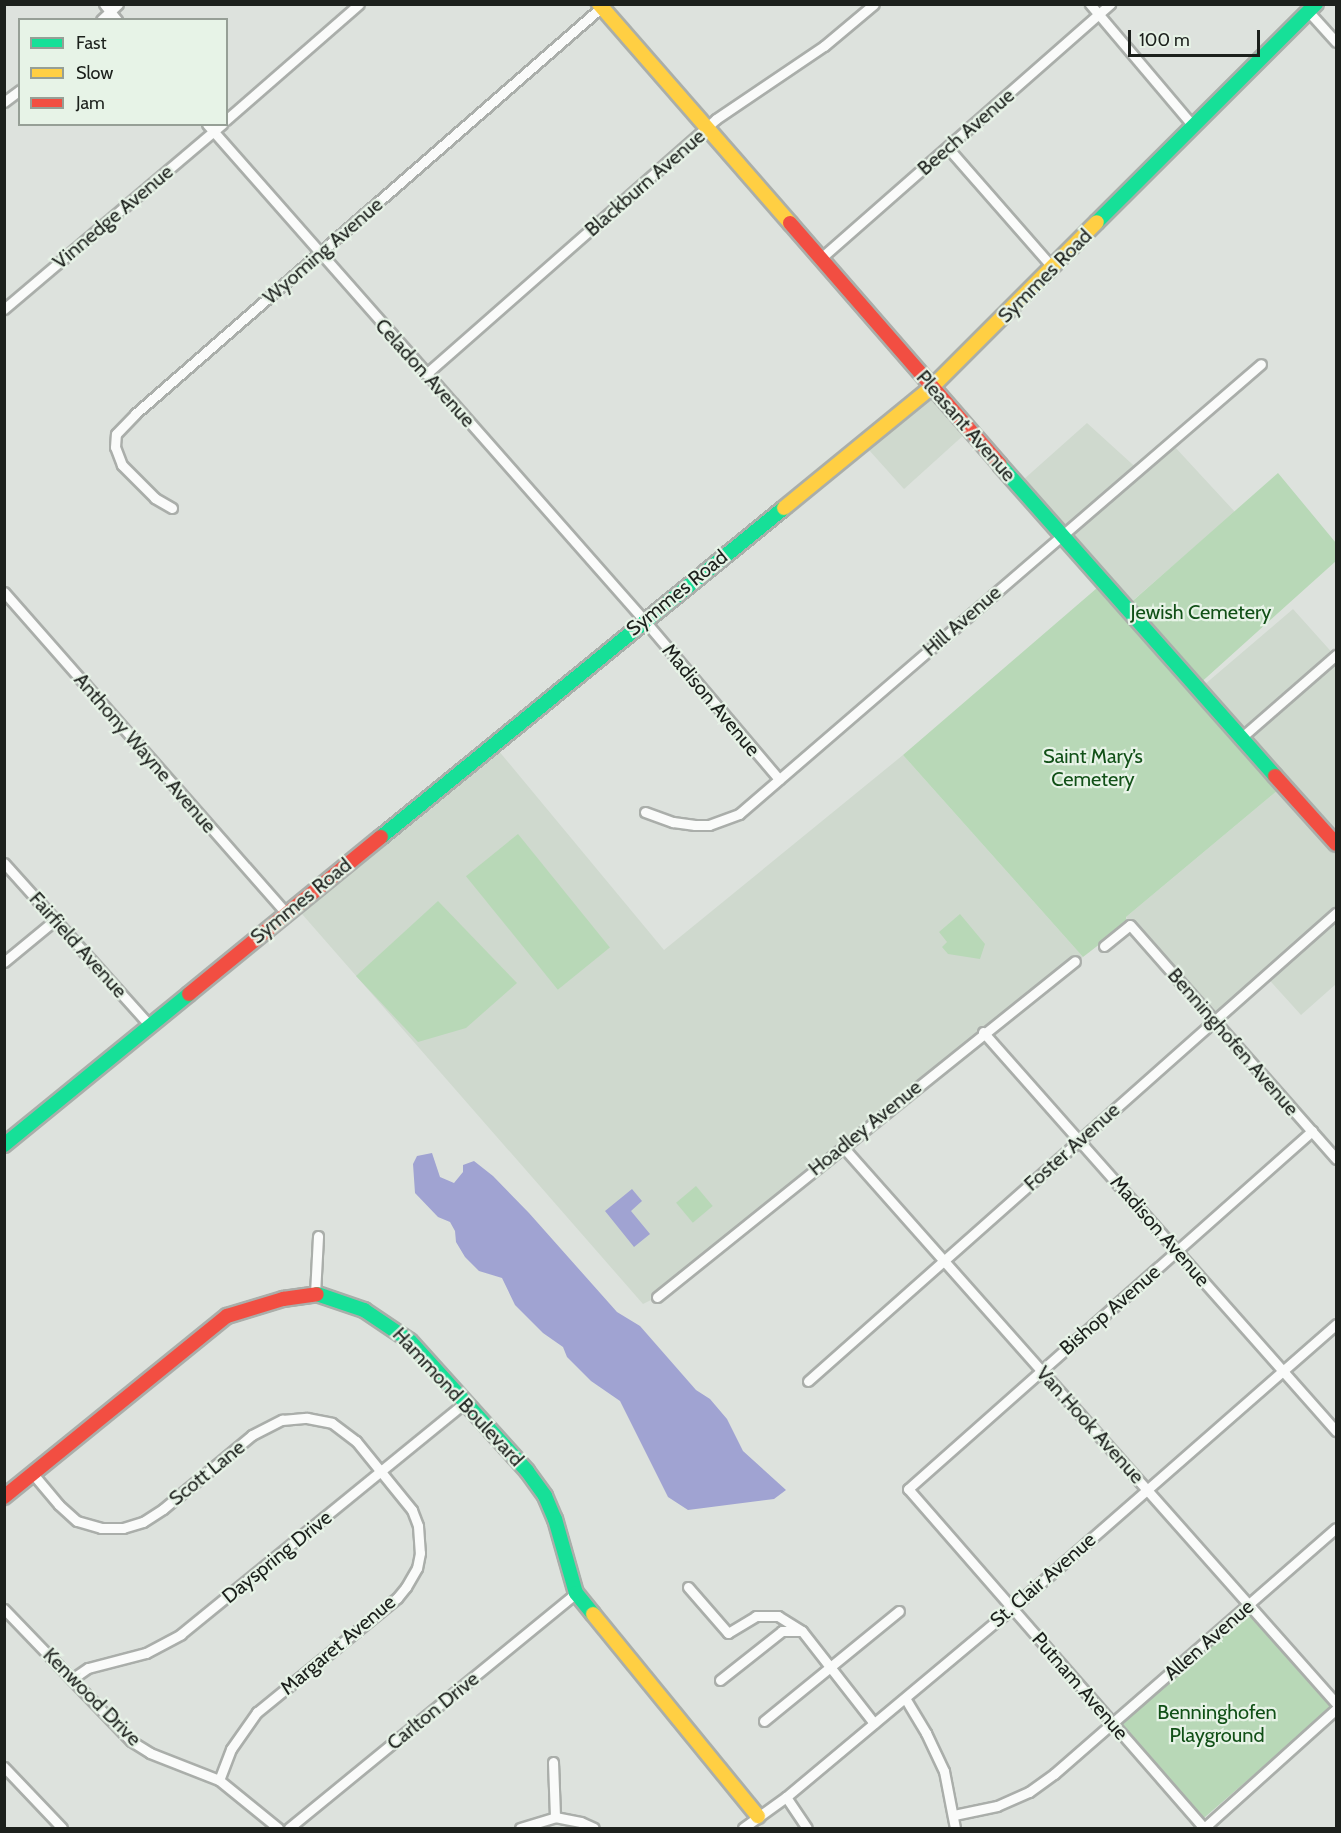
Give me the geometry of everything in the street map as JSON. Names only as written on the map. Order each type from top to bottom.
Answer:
[{"type":"main road","name":"Pleasant Avenue","points":[[602,5],[1061,535],[1336,844]]},
{"type":"main road","name":"Symmes Road","points":[[4,1145],[932,387],[1313,8]]},
{"type":"main road","name":"Hammond Boulevard","points":[[4,1497],[227,1316],[283,1299],[315,1294],[364,1310],[387,1323],[410,1341],[526,1471],[545,1496],[555,1519],[576,1593],[758,1816]]},
{"type":"street","points":[[107,8],[118,4]]},
{"type":"street","points":[[228,118],[359,4]]},
{"type":"street","name":"Blackburn Avenue","points":[[426,374],[708,128],[761,86],[824,46],[874,4]]},
{"type":"street","points":[[1090,4],[1193,126]]},
{"type":"street","name":"Beech Avenue","points":[[822,258],[1110,4]]},
{"type":"street","name":"Wyoming Avenue","points":[[172,508],[155,498],[122,465],[115,447],[116,434],[135,414],[602,5]]},
{"type":"street","points":[[1313,8],[1336,42]]},
{"type":"street","points":[[4,102],[18,92]]},
{"type":"street","name":"Celadon Avenue","points":[[210,128],[644,620]]},
{"type":"street","name":"Vinnedge Avenue","points":[[4,309],[210,128]]},
{"type":"street","points":[[948,148],[1053,268]]},
{"type":"street","name":"Hill Avenue","points":[[645,812],[674,822],[709,825],[740,814],[1261,364]]},
{"type":"street","name":"Anthony Wayne Avenue","points":[[4,592],[286,914]]},
{"type":"street","name":"Madison Avenue","points":[[644,620],[779,779]]},
{"type":"street","points":[[1242,737],[1336,655]]},
{"type":"street","name":"Fairfield Avenue","points":[[4,863],[151,1027]]},
{"type":"street","name":"Foster Avenue","points":[[808,1381],[1336,914]]},
{"type":"street","points":[[4,962],[55,920]]},
{"type":"street","name":"Benninghofen Avenue","points":[[1104,946],[1130,925],[1336,1159]]},
{"type":"street","name":"Hoadley Avenue","points":[[657,1297],[983,1032],[1075,961]]},
{"type":"street","name":"Madison Avenue","points":[[983,1032],[1336,1431]]},
{"type":"street","name":"Bishop Avenue","points":[[908,1489],[1312,1131]]},
{"type":"street","name":"Van Hook Avenue","points":[[843,1147],[1336,1703]]},
{"type":"street","points":[[315,1294],[318,1236]]},
{"type":"street","name":"St. Clair Avenue","points":[[743,1828],[786,1797],[1012,1608],[1336,1324]]},
{"type":"street","name":"Dayspring Drive","points":[[72,1679],[88,1668],[146,1653],[173,1640],[464,1403]]},
{"type":"street","name":"Scott Lane","points":[[33,1474],[59,1505],[77,1521],[101,1528],[123,1528],[142,1521],[163,1509],[252,1436],[282,1420],[307,1418],[332,1423],[356,1442],[380,1473]]},
{"type":"street","name":"Margaret Avenue","points":[[219,1780],[231,1749],[257,1712],[397,1598],[417,1568],[420,1539],[412,1510],[380,1473]]},
{"type":"street","name":"Putnam Avenue","points":[[908,1489],[1204,1828]]},
{"type":"street","name":"Allen Avenue","points":[[954,1815],[997,1806],[1029,1792],[1113,1724],[1336,1528]]},
{"type":"street","points":[[688,1587],[728,1633],[756,1617],[778,1616],[802,1631],[874,1723]]},
{"type":"street","name":"Carlton Drive","points":[[289,1828],[576,1593]]},
{"type":"street","name":"Kenwood Drive","points":[[4,1609],[130,1741],[150,1753],[219,1780],[278,1828]]},
{"type":"street","points":[[764,1722],[899,1611]]},
{"type":"street","points":[[720,1680],[782,1631],[802,1631]]},
{"type":"street","points":[[905,1698],[927,1733],[944,1771],[955,1828]]},
{"type":"street","points":[[1204,1828],[1336,1709]]},
{"type":"street","points":[[553,1762],[555,1817]]},
{"type":"street","points":[[4,1767],[62,1828]]},
{"type":"street","points":[[786,1797],[807,1828]]},
{"type":"street","points":[[520,1828],[555,1817],[581,1822],[594,1828]]},
{"type":"shaded area","points":[[932,387],[970,429],[904,489],[866,447]]},
{"type":"shaded area","points":[[1087,423],[1142,473],[1174,446],[1235,512],[1131,602],[1023,480]]},
{"type":"shaded area","points":[[1293,609],[1336,657],[1336,984],[1301,1015],[1264,974],[1216,1017],[1126,917],[1290,780],[1204,685]]},
{"type":"shaded area","points":[[493,744],[664,950],[903,755],[1083,957],[983,1032],[657,1297],[643,1304],[295,906]]},
{"type":"green space","name":"Saint Mary’s Cemetery","points":[[1278,473],[1336,543],[1336,561],[1197,686],[1284,785],[1126,917],[1127,923],[1083,957],[903,755],[1104,582],[1127,606]]},
{"type":"green space","points":[[518,834],[610,947],[558,990],[466,876]]},
{"type":"green space","points":[[438,901],[517,983],[466,1028],[418,1042],[356,976]]},
{"type":"green space","points":[[960,914],[985,944],[980,959],[948,954],[942,947],[947,942],[939,932]]},
{"type":"green space","points":[[696,1186],[713,1206],[693,1223],[676,1203]]},
{"type":"green space","name":"Benninghofen Playground","points":[[1249,1604],[1336,1704],[1199,1822],[1112,1723]]},
{"type":"water","points":[[432,1153],[440,1177],[454,1183],[463,1172],[463,1165],[474,1161],[493,1176],[617,1312],[640,1326],[696,1390],[710,1399],[727,1419],[743,1451],[786,1490],[774,1499],[688,1510],[668,1497],[620,1401],[591,1381],[567,1357],[563,1347],[543,1333],[515,1305],[502,1278],[479,1271],[465,1257],[456,1242],[455,1231],[450,1222],[438,1217],[415,1193],[413,1164],[417,1156]]},
{"type":"water","points":[[632,1189],[642,1201],[631,1211],[650,1234],[634,1247],[605,1211]]},
{"type":"traffic: fast","points":[[1097,222],[1316,4]]},
{"type":"traffic: fast","points":[[1000,465],[1275,776]]},
{"type":"traffic: fast","points":[[381,837],[784,508]]},
{"type":"traffic: fast","points":[[4,1145],[189,994]]},
{"type":"traffic: fast","points":[[317,1294],[364,1310],[410,1341],[527,1471],[545,1496],[555,1519],[576,1593],[593,1614]]},
{"type":"traffic: slow","points":[[599,4],[790,223]]},
{"type":"traffic: slow","points":[[784,508],[932,387],[1097,222]]},
{"type":"traffic: slow","points":[[593,1614],[758,1816]]},
{"type":"traffic: jam","points":[[790,223],[1000,465]]},
{"type":"traffic: jam","points":[[1275,776],[1336,844]]},
{"type":"traffic: jam","points":[[189,994],[381,837]]},
{"type":"traffic: jam","points":[[4,1497],[227,1316],[283,1299],[317,1294]]},
{"type":"park label","name":"Jewish Cemetery","points":[[1201,612]]}]
